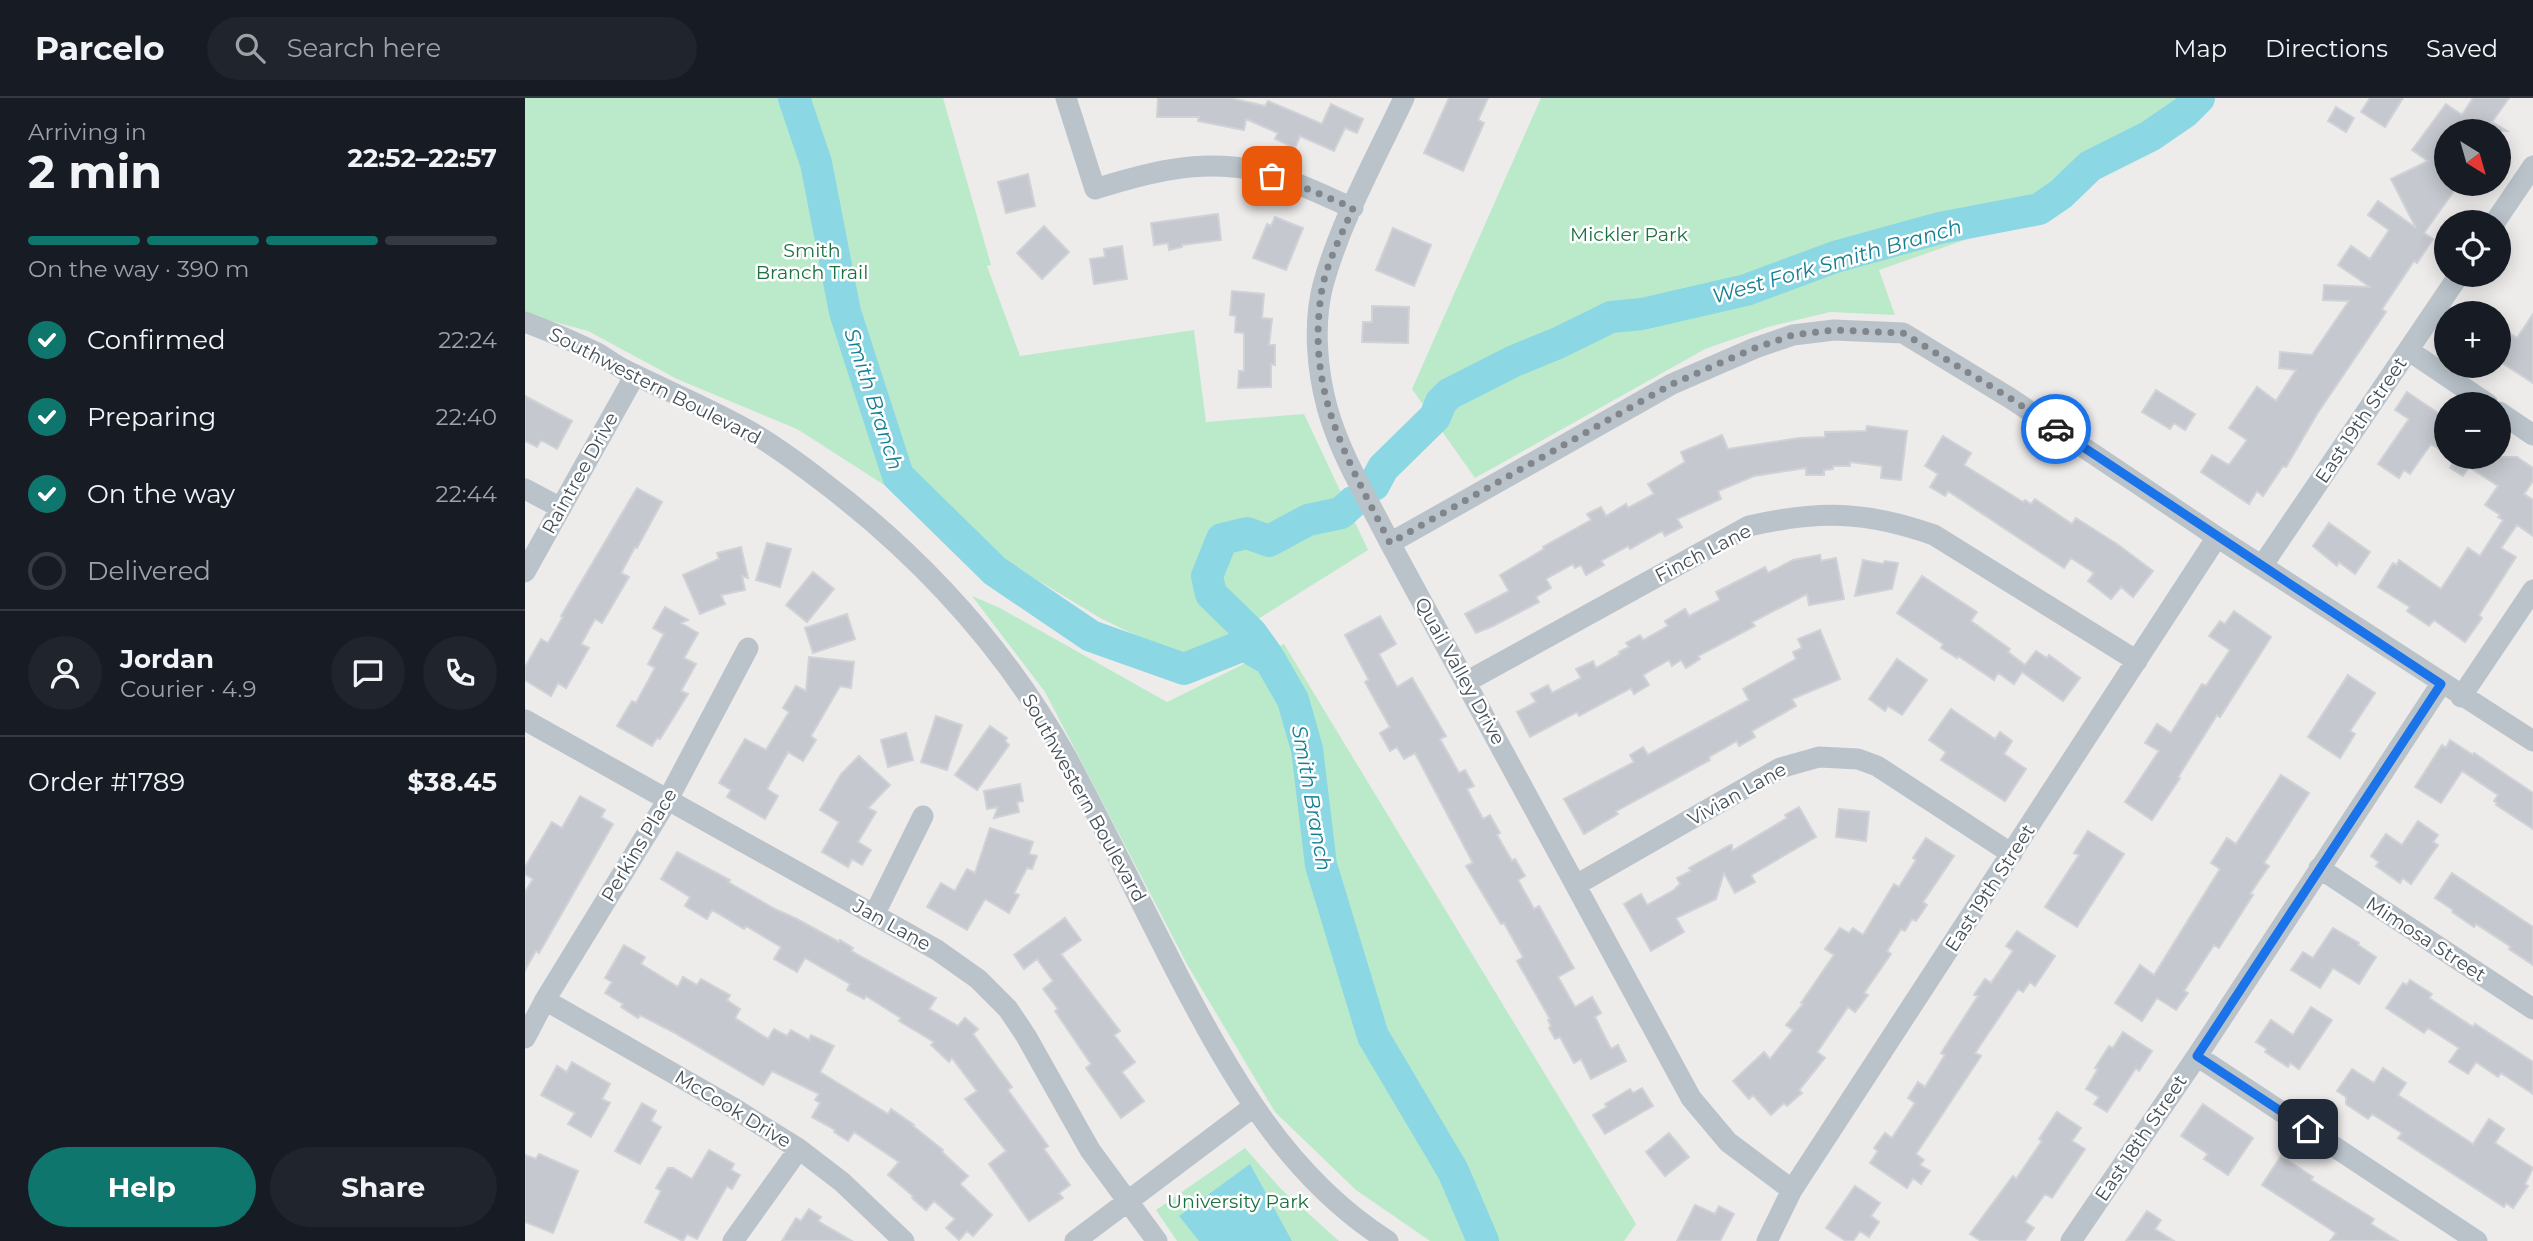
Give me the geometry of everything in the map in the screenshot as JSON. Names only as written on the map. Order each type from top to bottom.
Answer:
[{"type":"street","points":[[1066,98],[1095,189],[1145,173],[1176,167],[1252,170],[1291,182],[1353,208]]},
{"type":"street","name":"Quail Valley Drive","points":[[1404,98],[1353,208],[1322,287],[1317,354],[1328,410],[1341,444],[1390,543],[1691,1098],[1728,1142],[1792,1190]]},
{"type":"street","points":[[2503,210],[2533,166]]},
{"type":"street","name":"East 19th Street","points":[[2262,566],[2451,287]]},
{"type":"street","name":"Southwestern Boulevard","points":[[525,322],[570,340],[743,427],[797,463],[894,539],[940,585],[1023,686],[1066,757],[1194,1005],[1252,1107],[1297,1163],[1363,1225],[1388,1241]]},
{"type":"street","points":[[1390,543],[1672,384],[1755,348],[1793,335],[1834,330],[1903,333],[2010,398],[2441,684],[2533,741]]},
{"type":"street","points":[[2408,350],[2470,392]]},
{"type":"street","name":"Raintree Drive","points":[[525,572],[635,374]]},
{"type":"street","points":[[2511,420],[2533,435]]},
{"type":"street","points":[[525,489],[561,508]]},
{"type":"street","name":"Finch Lane","points":[[1466,682],[1749,526],[1786,517],[1823,515],[1857,515],[1897,522],[1934,535],[2137,661]]},
{"type":"street","name":"East 19th Street","points":[[1767,1241],[1792,1190],[2217,537]]},
{"type":"street","points":[[2461,697],[2533,590]]},
{"type":"street","name":"Perkins Place","points":[[525,1038],[545,1000],[667,800],[748,648]]},
{"type":"street","name":"East 18th Street","points":[[2071,1241],[2197,1056],[2441,684]]},
{"type":"street","name":"Jan Lane","points":[[525,720],[937,950],[978,979],[1008,1009],[1090,1150],[1157,1241]]},
{"type":"street","name":"Vivian Lane","points":[[1576,885],[1780,768],[1819,757],[1858,759],[1877,766],[2012,854]]},
{"type":"street","points":[[874,915],[923,816]]},
{"type":"street","name":"Mimosa Street","points":[[2319,868],[2533,1009]]},
{"type":"street","name":"McCook Drive","points":[[545,1000],[732,1107],[799,1149],[842,1182],[904,1241]]},
{"type":"street","points":[[2197,1056],[2477,1241]]},
{"type":"street","points":[[1075,1241],[1252,1107]]},
{"type":"street","points":[[733,1241],[799,1149]]},
{"type":"green space","name":"Smith Branch Trail","points":[[525,98],[943,98],[991,265],[987,266],[1020,356],[1194,330],[1206,422],[1304,414],[1368,550],[1196,658],[1164,649],[1102,619],[956,531],[797,429],[677,379],[588,331],[525,314]]},
{"type":"green space","name":"Mickler Park","points":[[1541,98],[2210,98],[2203,106],[2056,208],[1879,270],[1895,315],[1830,312],[1768,327],[1705,349],[1475,478],[1412,389]]},
{"type":"green space","points":[[972,596],[1000,608],[1167,702],[1284,644],[1636,1224],[1624,1241],[1430,1241],[1356,1190],[1275,1112],[1188,966],[1045,692]]},
{"type":"green space","name":"University Park","points":[[1245,1148],[1281,1189],[1339,1241],[1177,1241],[1156,1210]]},
{"type":"water","points":[[1250,1164],[1292,1241],[1199,1241],[1179,1216]]},
{"type":"building","points":[[1158,98],[1230,98],[1265,106],[1268,101],[1322,124],[1331,104],[1363,119],[1357,133],[1345,128],[1334,151],[1300,136],[1295,148],[1275,139],[1278,133],[1246,119],[1244,130],[1198,121],[1199,117],[1157,117]]},
{"type":"building","points":[[1449,98],[1488,98],[1478,120],[1484,123],[1463,171],[1424,153]]},
{"type":"building","points":[[2370,98],[2403,98],[2385,127],[2361,112]]},
{"type":"building","points":[[2473,98],[2509,98],[2494,119],[2435,119],[2446,104],[2462,115]]},
{"type":"building","points":[[2336,107],[2354,118],[2346,132],[2328,121]]},
{"type":"building","points":[[2434,120],[2434,196],[2450,196],[2440,210],[2434,210],[2434,219],[2424,233],[2433,239],[2417,263],[2414,261],[2382,309],[2386,312],[2317,414],[2286,467],[2283,466],[2263,496],[2257,491],[2249,504],[2201,472],[2212,455],[2229,465],[2247,440],[2229,428],[2257,387],[2276,401],[2296,370],[2279,368],[2280,352],[2312,355],[2349,301],[2323,300],[2324,285],[2370,287],[2338,265],[2351,246],[2370,259],[2389,230],[2368,215],[2378,201],[2416,228],[2391,179],[2428,161],[2412,150]]},
{"type":"building","points":[[1028,174],[1035,206],[1006,213],[998,182]]},
{"type":"building","points":[[1218,214],[1221,240],[1182,245],[1169,250],[1168,243],[1154,245],[1151,223]]},
{"type":"building","points":[[1275,217],[1303,228],[1286,270],[1253,258],[1267,224],[1271,226]]},
{"type":"building","points":[[1044,226],[1069,252],[1042,279],[1017,253]]},
{"type":"building","points":[[1393,228],[1431,245],[1414,286],[1376,270]]},
{"type":"building","points":[[1122,246],[1127,279],[1094,284],[1090,259],[1105,257],[1104,249]]},
{"type":"building","points":[[1232,291],[1264,294],[1262,318],[1272,319],[1269,345],[1275,345],[1275,365],[1271,364],[1271,387],[1238,388],[1239,371],[1244,371],[1244,333],[1235,332],[1236,316],[1230,315]]},
{"type":"building","points":[[1372,306],[1409,307],[1408,343],[1362,342],[1363,322],[1372,322]]},
{"type":"building","points":[[2533,314],[2533,383],[2511,369],[2511,334],[2517,338]]},
{"type":"building","points":[[2156,390],[2195,414],[2185,430],[2174,423],[2170,429],[2142,412]]},
{"type":"building","points":[[2407,392],[2434,410],[2434,446],[2431,444],[2410,474],[2404,470],[2399,478],[2378,464],[2409,419],[2395,410]]},
{"type":"building","points":[[525,396],[572,421],[557,449],[541,440],[537,447],[525,441]]},
{"type":"building","points":[[1867,426],[1907,431],[1901,480],[1881,478],[1882,466],[1850,462],[1850,466],[1833,466],[1833,469],[1824,470],[1824,475],[1806,475],[1806,468],[1754,476],[1718,491],[1721,499],[1677,519],[1682,527],[1665,536],[1662,531],[1630,549],[1628,546],[1601,561],[1604,565],[1586,575],[1581,565],[1575,568],[1573,564],[1546,579],[1551,588],[1536,597],[1539,602],[1493,626],[1476,633],[1465,614],[1509,591],[1500,575],[1591,520],[1587,514],[1601,507],[1606,516],[1626,504],[1628,508],[1654,494],[1648,484],[1685,462],[1681,452],[1722,435],[1728,449],[1799,438],[1825,437],[1825,432],[1866,431]]},
{"type":"building","points":[[1943,436],[1971,453],[1964,465],[2023,502],[2025,500],[2031,504],[2035,499],[2072,524],[2076,518],[2153,571],[2133,597],[2121,587],[2111,599],[2088,581],[2094,573],[2071,558],[2064,568],[1948,491],[1945,496],[1930,487],[1938,474],[1925,466]]},
{"type":"building","points":[[2511,457],[2517,457],[2533,468],[2533,481],[2524,494],[2533,500],[2533,536],[2517,525],[2501,548],[2516,557],[2479,615],[2482,618],[2465,642],[2434,620],[2429,626],[2407,611],[2410,607],[2378,587],[2393,563],[2397,565],[2399,560],[2441,589],[2468,548],[2480,556],[2503,520],[2485,505],[2498,486],[2472,469],[2511,469]]},
{"type":"building","points":[[2452,469],[2468,469],[2463,476]]},
{"type":"building","points":[[637,488],[662,502],[621,573],[629,577],[602,623],[595,619],[581,644],[589,648],[573,676],[566,688],[558,683],[551,696],[525,680],[525,667],[541,639],[548,643],[563,617],[561,616]]},
{"type":"building","points":[[2329,523],[2370,552],[2355,574],[2339,562],[2337,566],[2313,546]]},
{"type":"building","points":[[767,543],[791,549],[780,587],[756,580]]},
{"type":"building","points":[[741,547],[748,578],[742,576],[745,590],[721,595],[725,604],[700,614],[683,575],[719,559],[717,553]]},
{"type":"building","points":[[1820,555],[1821,561],[1836,558],[1844,599],[1809,605],[1807,594],[1752,622],[1755,626],[1698,656],[1700,659],[1686,668],[1681,660],[1672,666],[1669,660],[1643,675],[1649,685],[1634,694],[1631,688],[1579,716],[1577,712],[1530,737],[1517,712],[1536,702],[1531,694],[1548,685],[1552,693],[1581,678],[1576,669],[1593,661],[1596,668],[1629,647],[1626,643],[1640,635],[1643,640],[1668,626],[1665,621],[1685,609],[1689,616],[1720,600],[1716,592],[1765,567],[1768,573],[1793,560]]},
{"type":"building","points":[[1863,560],[1883,564],[1885,561],[1898,563],[1892,589],[1855,596]]},
{"type":"building","points":[[813,572],[834,589],[807,622],[786,605]]},
{"type":"building","points":[[1922,576],[1977,612],[1971,621],[2010,649],[2008,652],[2025,665],[2036,651],[2047,658],[2049,655],[2080,678],[2063,701],[2022,672],[2014,684],[1998,673],[1994,680],[1941,648],[1943,644],[1897,613]]},
{"type":"building","points":[[665,607],[688,620],[681,623],[698,633],[684,658],[696,664],[681,691],[688,694],[660,739],[657,738],[652,746],[617,726],[632,701],[636,703],[655,668],[648,664],[664,634],[653,628]]},
{"type":"building","points":[[2234,611],[2271,637],[2220,717],[2217,715],[2152,820],[2125,802],[2159,751],[2145,743],[2157,724],[2171,733],[2202,684],[2206,686],[2230,650],[2209,636],[2220,621],[2225,624]]},
{"type":"building","points":[[847,614],[855,639],[813,653],[805,628]]},
{"type":"building","points":[[1380,616],[1396,644],[1379,654],[1397,687],[1412,678],[1446,736],[1440,739],[1459,773],[1465,770],[1474,786],[1467,789],[1483,819],[1490,815],[1500,833],[1497,835],[1512,861],[1515,859],[1525,876],[1518,880],[1534,909],[1539,906],[1574,968],[1558,977],[1575,1007],[1592,997],[1601,1013],[1595,1017],[1611,1049],[1618,1045],[1626,1061],[1591,1079],[1581,1059],[1574,1063],[1560,1037],[1555,1039],[1549,1028],[1550,1019],[1517,961],[1523,957],[1466,866],[1473,863],[1415,753],[1404,759],[1397,747],[1390,751],[1380,733],[1390,727],[1365,682],[1369,680],[1345,635]]},
{"type":"building","points":[[1820,630],[1840,679],[1792,699],[1796,706],[1752,731],[1755,737],[1739,746],[1737,741],[1709,757],[1710,760],[1616,811],[1618,814],[1584,834],[1564,799],[1634,762],[1630,755],[1643,747],[1648,755],[1749,700],[1743,689],[1796,659],[1793,652],[1802,648],[1798,639]]},
{"type":"building","points":[[809,657],[854,662],[851,688],[840,686],[811,736],[816,740],[803,761],[788,752],[767,789],[778,796],[765,819],[727,797],[731,790],[719,783],[745,739],[766,750],[789,712],[783,708],[796,686],[806,691]]},
{"type":"building","points":[[1897,659],[1927,680],[1902,715],[1888,706],[1885,711],[1869,699]]},
{"type":"building","points":[[2348,675],[2375,693],[2350,731],[2355,734],[2340,758],[2308,737]]},
{"type":"building","points":[[1951,709],[1995,739],[2000,732],[2012,741],[2004,754],[2026,769],[2005,801],[1941,760],[1946,752],[1929,740]]},
{"type":"building","points":[[936,716],[962,725],[947,770],[921,762]]},
{"type":"building","points":[[990,726],[1007,738],[1005,741],[1009,745],[977,790],[955,775]]},
{"type":"building","points":[[906,733],[913,760],[888,767],[881,740]]},
{"type":"building","points":[[2450,740],[2533,793],[2533,829],[2496,805],[2494,801],[2498,795],[2462,771],[2441,803],[2415,787],[2442,745],[2446,748]]},
{"type":"building","points":[[859,756],[890,785],[868,808],[876,812],[858,842],[871,850],[862,865],[852,859],[848,867],[822,852],[839,822],[820,810],[841,774]]},
{"type":"building","points":[[2281,775],[2309,793],[2264,863],[2269,866],[2250,894],[2253,895],[2219,948],[2214,945],[2184,991],[2188,993],[2176,1010],[2157,998],[2142,1021],[2115,1003],[2140,965],[2154,975],[2220,869],[2211,863],[2227,838],[2236,844]]},
{"type":"building","points":[[1020,784],[1023,801],[1017,802],[1019,812],[994,818],[998,807],[987,809],[984,791]]},
{"type":"building","points":[[580,796],[605,810],[601,817],[613,824],[539,953],[536,951],[525,970],[525,892],[533,879],[525,874],[525,867],[552,822],[562,828]]},
{"type":"building","points":[[1799,807],[1816,837],[1751,875],[1755,882],[1735,893],[1724,873],[1716,899],[1676,918],[1684,932],[1651,951],[1624,904],[1641,894],[1647,905],[1674,890],[1680,884],[1677,878],[1691,871],[1689,868],[1730,845],[1732,851],[1787,818],[1785,815]]},
{"type":"building","points":[[1839,809],[1869,812],[1866,841],[1836,837]]},
{"type":"building","points":[[2418,821],[2438,835],[2433,842],[2438,845],[2411,884],[2403,878],[2400,883],[2376,866],[2379,862],[2371,856],[2386,834],[2402,845]]},
{"type":"building","points":[[990,828],[1033,842],[1029,854],[1037,856],[1032,869],[1027,868],[1014,893],[1019,895],[1009,913],[985,899],[967,930],[927,907],[941,883],[955,891],[967,869],[975,873]]},
{"type":"building","points":[[2088,831],[2124,854],[2077,927],[2045,907],[2079,855],[2074,853]]},
{"type":"building","points":[[1926,838],[1954,856],[1923,902],[1927,905],[1916,921],[1912,919],[1905,931],[1901,929],[1887,951],[1891,954],[1864,993],[1868,995],[1855,1012],[1848,1007],[1817,1052],[1825,1058],[1799,1090],[1802,1093],[1787,1106],[1784,1103],[1771,1115],[1753,1095],[1749,1099],[1733,1081],[1764,1052],[1770,1059],[1793,1030],[1786,1025],[1803,1004],[1801,1003],[1834,955],[1825,949],[1840,928],[1849,933],[1853,928],[1863,935],[1894,884],[1899,887]]},
{"type":"building","points":[[677,852],[730,880],[728,882],[775,909],[839,942],[840,940],[853,948],[851,951],[936,998],[929,1009],[958,1026],[965,1018],[978,1029],[973,1034],[1012,1087],[1008,1090],[1048,1146],[1044,1149],[1070,1185],[1059,1193],[1063,1198],[1029,1221],[989,1164],[1006,1151],[965,1099],[977,1091],[952,1058],[949,1062],[931,1045],[934,1042],[899,1021],[901,1018],[866,996],[864,999],[847,990],[850,984],[805,958],[797,972],[774,959],[781,947],[746,926],[744,929],[712,910],[707,919],[685,906],[690,897],[661,879]]},
{"type":"building","points":[[2452,873],[2533,927],[2533,965],[2509,949],[2511,947],[2476,924],[2474,927],[2435,898]]},
{"type":"building","points":[[1065,918],[1081,940],[1061,954],[1120,1031],[1114,1035],[1135,1062],[1122,1072],[1144,1101],[1121,1118],[1086,1068],[1091,1064],[1043,989],[1053,981],[1037,959],[1024,969],[1014,955]]},
{"type":"building","points":[[2333,928],[2359,943],[2358,945],[2376,957],[2359,984],[2333,968],[2320,988],[2291,970],[2303,952],[2313,958]]},
{"type":"building","points":[[2017,931],[2055,956],[2035,986],[2030,982],[2023,992],[2018,989],[1975,1053],[1981,1056],[1916,1154],[1924,1160],[1920,1165],[1930,1171],[1921,1184],[1913,1178],[1907,1188],[1870,1163],[1878,1151],[1874,1148],[1885,1133],[1892,1138],[1915,1103],[1908,1098],[1918,1082],[1925,1087],[1945,1055],[1941,1053],[1978,996],[1974,995],[1985,979],[1991,983],[2013,951],[2006,946]]},
{"type":"building","points":[[624,945],[645,957],[641,964],[678,987],[683,977],[697,985],[701,979],[730,995],[727,1000],[740,1009],[735,1018],[768,1039],[774,1029],[787,1036],[791,1030],[809,1040],[811,1035],[834,1046],[820,1072],[888,1114],[891,1109],[914,1125],[968,1176],[960,1184],[992,1215],[973,1236],[967,1231],[959,1240],[946,1228],[955,1219],[934,1201],[926,1210],[888,1175],[899,1162],[854,1132],[848,1141],[812,1117],[820,1103],[815,1100],[819,1094],[772,1071],[763,1085],[673,1032],[640,1015],[638,1018],[621,1007],[623,1004],[605,993],[612,982],[605,978]]},
{"type":"building","points":[[2410,980],[2432,994],[2429,998],[2533,1062],[2533,1094],[2501,1073],[2498,1077],[2476,1062],[2468,1074],[2449,1062],[2459,1048],[2428,1028],[2424,1033],[2386,1008],[2403,983],[2407,985]]},
{"type":"building","points":[[2311,1007],[2332,1020],[2299,1069],[2290,1063],[2288,1067],[2265,1052],[2267,1049],[2256,1042],[2271,1020],[2293,1035]]},
{"type":"building","points":[[2123,1032],[2152,1051],[2139,1071],[2136,1068],[2107,1112],[2094,1104],[2099,1097],[2086,1089],[2109,1046],[2113,1048]]},
{"type":"building","points":[[572,1062],[610,1084],[602,1099],[610,1103],[591,1137],[568,1124],[575,1113],[541,1095],[557,1066],[567,1072]]},
{"type":"building","points":[[2383,1068],[2406,1083],[2398,1095],[2473,1144],[2489,1119],[2504,1129],[2495,1143],[2533,1168],[2525,1184],[2528,1186],[2513,1208],[2506,1203],[2504,1207],[2398,1138],[2402,1133],[2372,1114],[2368,1119],[2346,1104],[2346,1097],[2337,1091],[2352,1069],[2374,1083]]},
{"type":"building","points":[[1642,1088],[1653,1106],[1605,1134],[1593,1115],[1607,1107],[1605,1104],[1630,1089],[1633,1093]]},
{"type":"building","points":[[642,1103],[656,1111],[651,1121],[661,1127],[640,1164],[615,1151]]},
{"type":"building","points":[[2203,1104],[2253,1138],[2228,1175],[2204,1159],[2208,1154],[2181,1136]]},
{"type":"building","points":[[2057,1112],[2081,1128],[2072,1141],[2085,1149],[2052,1198],[2045,1194],[2025,1222],[2034,1228],[2025,1241],[1981,1241],[1970,1234],[2013,1176],[2016,1179],[2042,1141],[2039,1139]]},
{"type":"building","points":[[1669,1133],[1689,1157],[1665,1176],[1646,1152]]},
{"type":"building","points":[[709,1150],[734,1164],[731,1170],[740,1175],[732,1189],[727,1186],[697,1239],[687,1234],[683,1241],[645,1222],[661,1191],[656,1188],[668,1168],[692,1179]]},
{"type":"building","points":[[539,1154],[578,1171],[553,1233],[525,1222],[525,1155],[536,1159]]},
{"type":"building","points":[[2281,1156],[2313,1177],[2311,1180],[2374,1219],[2371,1224],[2398,1241],[2330,1241],[2336,1233],[2262,1185]]},
{"type":"building","points":[[1855,1186],[1880,1203],[1871,1216],[1879,1222],[1869,1237],[1860,1231],[1853,1241],[1846,1241],[1826,1228]]},
{"type":"building","points":[[1695,1205],[1715,1214],[1719,1206],[1734,1214],[1720,1241],[1677,1241]]},
{"type":"building","points":[[809,1209],[821,1217],[818,1221],[852,1241],[782,1241],[796,1218],[801,1221]]},
{"type":"building","points":[[2147,1211],[2161,1220],[2155,1229],[2174,1241],[2126,1241]]},
{"type":"waterway","name":"Smith Branch","points":[[794,98],[816,163],[845,312],[898,476],[995,571],[1091,636],[1184,669],[1244,645],[1270,660],[1293,700],[1307,749],[1321,865],[1373,1036],[1453,1171],[1483,1241]]},
{"type":"waterway","name":"West Fork Smith Branch","points":[[1374,485],[1383,468],[1435,417],[1441,402],[1449,394],[1514,361],[1611,317],[1642,314],[1746,290],[1835,257],[1940,228],[2039,209],[2061,194],[2090,166],[2150,136],[2185,112],[2199,98]]},
{"type":"waterway","name":"West Fork Smith Branch","points":[[1267,655],[1252,634],[1211,594],[1207,576],[1222,539],[1247,533],[1269,541],[1308,520],[1341,513],[1353,502]]},
{"type":"way so far","points":[[1272,176],[1353,208],[1322,287],[1317,354],[1328,410],[1341,444],[1390,543],[1672,384],[1755,348],[1793,335],[1834,330],[1903,333],[2056,429]]},
{"type":"route","points":[[2056,429],[2441,684],[2197,1056],[2308,1129]]}]
